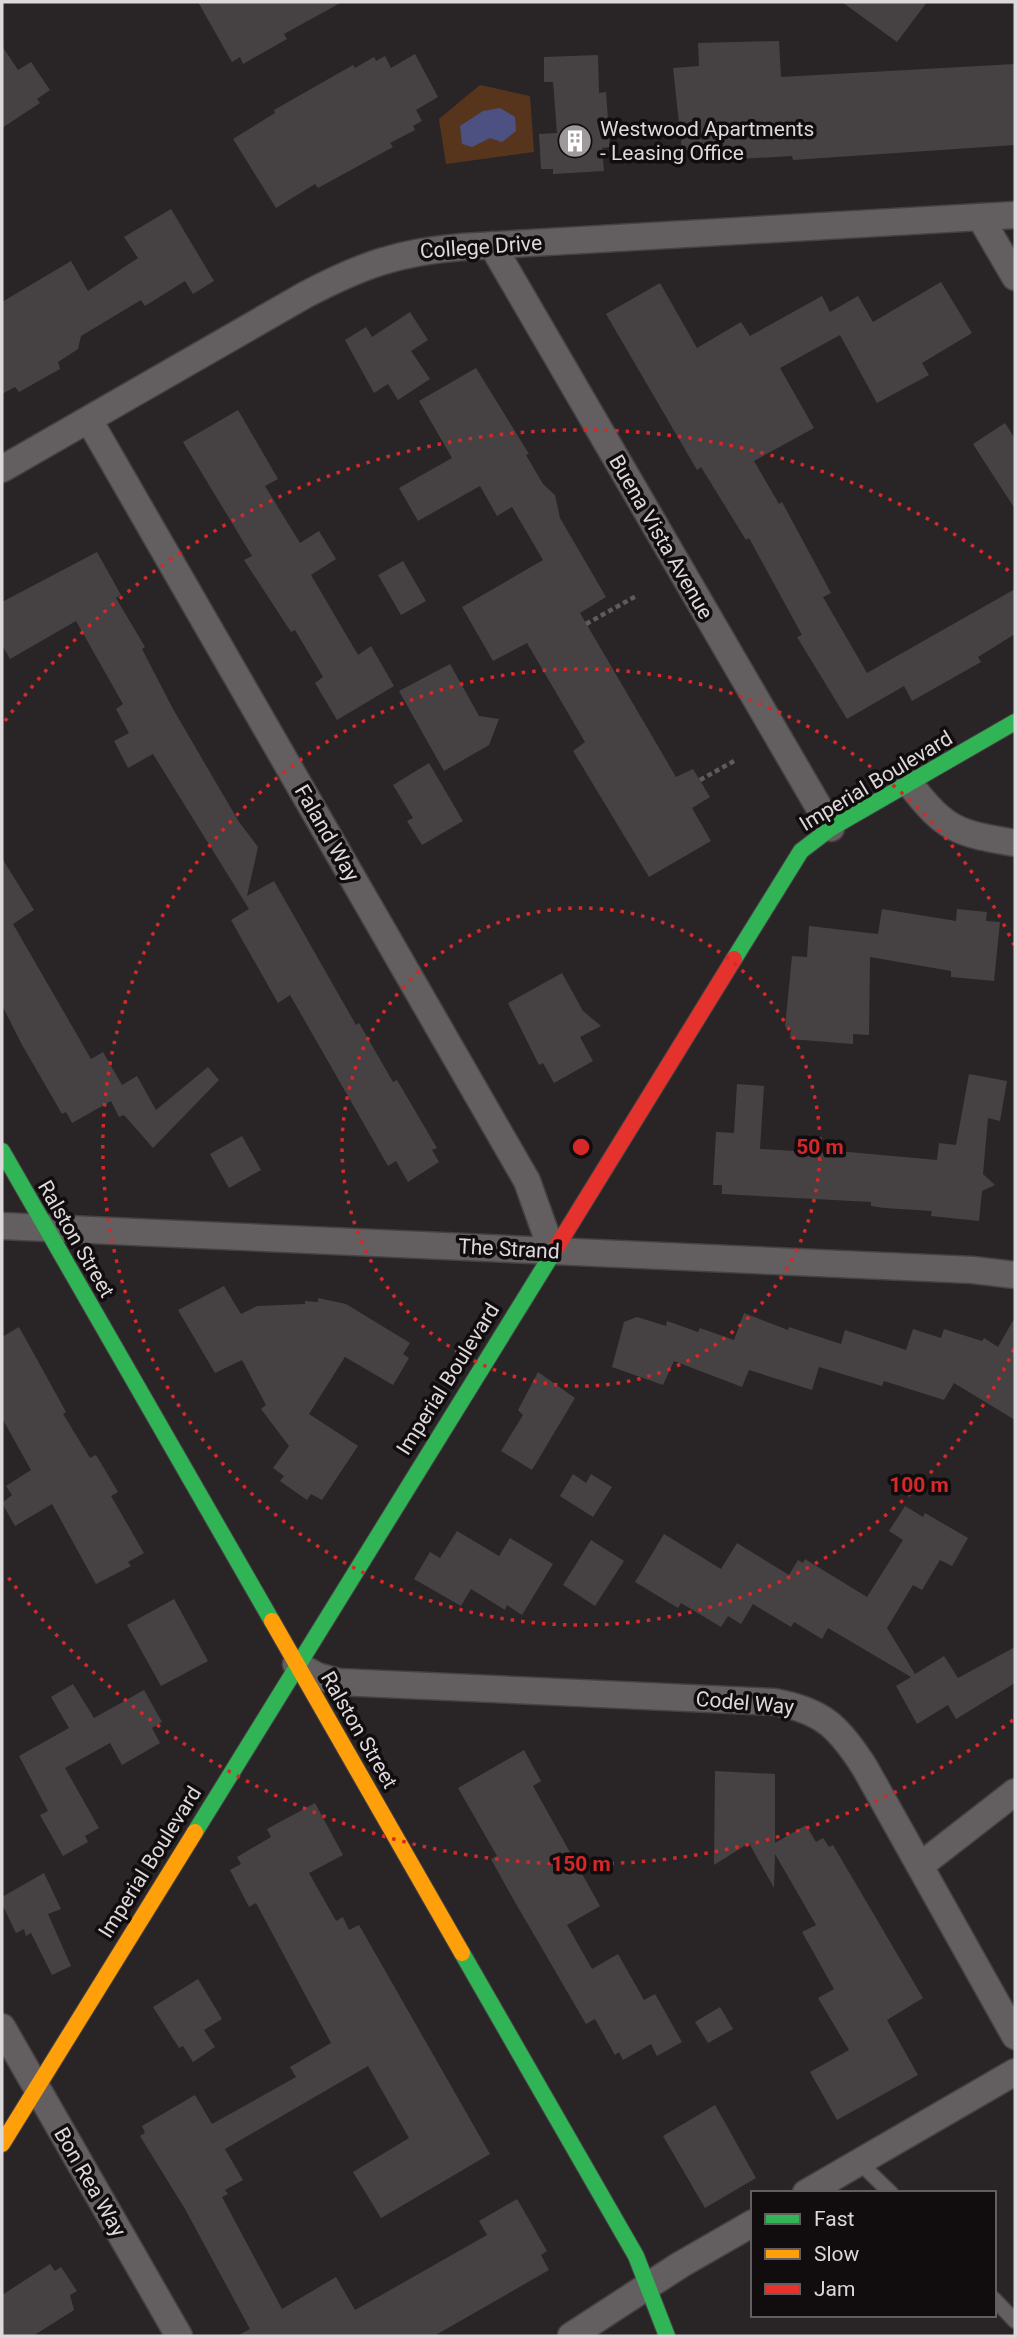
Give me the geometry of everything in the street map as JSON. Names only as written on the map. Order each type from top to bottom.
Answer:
[{"type":"street","name":"College Drive","points":[[2,470],[345,274],[386,258],[422,250],[492,245],[1015,215]]},
{"type":"street","points":[[981,217],[1015,277]]},
{"type":"street","name":"Buena Vista Avenue","points":[[492,245],[831,828]]},
{"type":"street","name":"Faland Way","points":[[89,420],[527,1181],[552,1251]]},
{"type":"street","name":"Imperial Boulevard","points":[[2,2144],[296,1664],[802,851],[831,828],[1015,722]]},
{"type":"street","points":[[909,783],[942,822],[961,833],[1015,843]]},
{"type":"street","name":"Ralston Street","points":[[2,1151],[629,2244],[649,2286],[667,2336]]},
{"type":"street","name":"The Strand","points":[[2,1226],[973,1270],[1015,1275]]},
{"type":"street","name":"Codel Way","points":[[296,1664],[317,1676],[339,1682],[775,1702],[801,1707],[829,1721],[848,1740],[921,1865],[1015,2036]]},
{"type":"street","points":[[921,1865],[1015,1792]]},
{"type":"street","name":"Bon Rea Way","points":[[2,2027],[179,2336]]},
{"type":"street","points":[[809,2191],[1015,2072]]},
{"type":"street","points":[[571,2336],[751,2224]]},
{"type":"lane","points":[[859,2162],[889,2191]]},
{"type":"lane","points":[[996,2301],[1015,2321]]},
{"type":"path","points":[[586,624],[638,595]]},
{"type":"path","points":[[700,780],[734,761]]},
{"type":"shaded area","points":[[480,85],[530,96],[534,152],[446,164],[439,119]]},
{"type":"water","points":[[500,108],[515,117],[516,131],[502,142],[490,138],[472,147],[462,144],[460,126],[483,111]]},
{"type":"building","points":[[198,2],[342,2],[284,34],[287,39],[243,64],[240,57],[232,62]]},
{"type":"building","points":[[842,2],[927,2],[897,42]]},
{"type":"building","points":[[779,41],[781,77],[1015,64],[1015,145],[793,160],[792,156],[719,160],[718,147],[682,151],[673,68],[699,66],[698,43]]},
{"type":"building","points":[[2,46],[18,70],[31,62],[50,90],[37,99],[40,103],[2,128]]},
{"type":"building","points":[[415,54],[438,97],[416,110],[422,121],[413,126],[415,130],[390,143],[393,147],[318,188],[315,184],[276,208],[233,139],[275,113],[274,110],[353,65],[355,68],[374,57],[376,61],[385,56],[391,68]]},
{"type":"building","points":[[598,55],[599,93],[606,92],[610,147],[602,148],[604,171],[553,174],[553,169],[541,169],[539,134],[557,133],[553,82],[544,82],[544,57]]},
{"type":"building","points":[[171,209],[214,281],[193,294],[185,281],[145,306],[141,300],[81,336],[78,349],[58,362],[60,369],[19,392],[15,387],[2,394],[2,302],[71,261],[88,291],[138,258],[124,237]]},
{"type":"building","points":[[941,282],[972,333],[922,363],[929,375],[877,403],[840,335],[780,368],[814,428],[754,461],[779,504],[782,502],[831,593],[823,597],[867,673],[1015,589],[1015,634],[978,657],[981,662],[912,701],[904,686],[847,719],[797,637],[802,635],[749,538],[746,540],[701,467],[697,470],[606,314],[660,283],[697,348],[741,322],[750,336],[822,296],[830,312],[858,296],[873,322]]},
{"type":"building","points":[[410,312],[428,340],[411,351],[430,379],[398,400],[388,384],[374,393],[345,340],[366,327],[372,337]]},
{"type":"building","points":[[476,368],[529,454],[526,455],[543,484],[555,495],[560,518],[606,597],[580,613],[676,777],[693,769],[710,797],[692,808],[711,841],[649,877],[573,751],[585,742],[527,643],[493,661],[462,607],[543,560],[512,507],[497,516],[480,486],[418,521],[399,488],[452,458],[419,401]]},
{"type":"building","points":[[238,410],[278,479],[265,486],[300,543],[319,531],[336,559],[311,575],[358,655],[371,646],[394,686],[337,720],[315,683],[323,677],[295,630],[291,632],[244,560],[252,556],[183,442]]},
{"type":"building","points":[[1005,423],[1015,439],[1015,509],[973,444]]},
{"type":"building","points":[[97,552],[121,595],[116,598],[145,647],[142,649],[173,709],[239,822],[258,847],[247,896],[274,881],[356,1025],[359,1023],[393,1082],[397,1080],[437,1148],[432,1150],[439,1162],[408,1182],[396,1161],[388,1166],[290,995],[278,1003],[231,920],[249,909],[153,754],[128,768],[114,741],[129,733],[116,709],[123,704],[76,621],[10,659],[2,645],[2,602]]},
{"type":"building","points":[[403,561],[426,601],[401,615],[378,575]]},
{"type":"building","points":[[450,664],[479,716],[499,719],[489,745],[444,771],[399,691]]},
{"type":"building","points":[[429,763],[463,821],[422,845],[407,821],[413,818],[393,785]]},
{"type":"building","points":[[2,858],[34,910],[13,924],[91,1059],[103,1052],[122,1085],[137,1076],[156,1110],[208,1067],[219,1080],[153,1148],[124,1115],[119,1117],[111,1101],[72,1123],[66,1112],[62,1114],[21,1043],[2,1005]]},
{"type":"building","points":[[882,909],[956,921],[957,909],[987,912],[986,921],[1000,922],[994,981],[951,977],[951,971],[870,957],[869,1035],[853,1034],[853,1044],[790,1039],[791,1028],[785,1027],[792,956],[807,957],[809,926],[878,934]]},
{"type":"building","points":[[562,973],[583,1011],[601,1026],[580,1037],[593,1061],[554,1083],[543,1063],[539,1065],[508,1003]]},
{"type":"building","points":[[969,1074],[1007,1081],[1000,1121],[988,1118],[983,1174],[995,1185],[982,1191],[979,1221],[931,1216],[932,1211],[871,1206],[871,1202],[722,1194],[722,1185],[713,1185],[716,1132],[734,1133],[737,1084],[764,1086],[760,1149],[826,1153],[826,1150],[937,1160],[939,1143],[956,1145]]},
{"type":"building","points":[[242,1136],[261,1170],[229,1188],[210,1154]]},
{"type":"building","points":[[224,1286],[241,1314],[257,1306],[305,1304],[305,1301],[318,1302],[318,1298],[346,1304],[410,1343],[403,1354],[409,1358],[393,1385],[345,1357],[309,1414],[358,1446],[322,1500],[311,1494],[307,1500],[280,1481],[284,1476],[273,1468],[289,1446],[261,1409],[266,1405],[242,1360],[215,1373],[178,1310]]},
{"type":"building","points":[[744,1313],[788,1330],[789,1327],[841,1344],[845,1330],[906,1350],[913,1329],[941,1338],[944,1329],[982,1341],[984,1338],[998,1347],[1015,1317],[1015,1420],[954,1383],[944,1400],[884,1381],[882,1386],[819,1367],[812,1390],[749,1370],[742,1387],[674,1361],[663,1385],[612,1367],[624,1322],[637,1317],[666,1326],[667,1321],[698,1332],[700,1328],[734,1340]]},
{"type":"building","points":[[19,1327],[66,1412],[63,1414],[90,1458],[96,1455],[118,1492],[111,1496],[144,1553],[128,1562],[131,1566],[96,1584],[52,1504],[15,1526],[2,1503],[12,1495],[6,1486],[31,1470],[2,1418],[2,1337]]},
{"type":"building","points":[[538,1372],[575,1398],[532,1470],[501,1451],[523,1415],[518,1410]]},
{"type":"building","points":[[573,1474],[586,1483],[591,1474],[612,1487],[593,1517],[560,1496]]},
{"type":"building","points":[[905,1506],[923,1517],[925,1513],[968,1538],[952,1566],[940,1560],[922,1590],[913,1585],[887,1628],[915,1674],[944,1656],[958,1678],[1015,1647],[1015,1683],[956,1719],[948,1705],[917,1724],[896,1686],[911,1677],[828,1628],[822,1639],[794,1622],[791,1627],[753,1604],[741,1624],[728,1616],[721,1627],[681,1603],[678,1608],[635,1582],[664,1534],[721,1569],[737,1543],[789,1575],[798,1560],[803,1563],[805,1559],[867,1597],[903,1540],[889,1531]]},
{"type":"building","points":[[457,1531],[499,1556],[510,1538],[553,1564],[522,1615],[507,1605],[505,1610],[471,1589],[461,1606],[414,1579],[430,1552],[440,1558]]},
{"type":"building","points":[[591,1540],[624,1561],[595,1606],[563,1585]]},
{"type":"building","points":[[174,1599],[208,1661],[161,1686],[127,1625]]},
{"type":"building","points":[[73,1684],[94,1718],[144,1690],[162,1722],[152,1728],[160,1743],[122,1765],[110,1743],[65,1768],[99,1828],[85,1836],[88,1842],[63,1856],[40,1815],[48,1811],[19,1756],[69,1728],[51,1697]]},
{"type":"building","points":[[524,1750],[541,1781],[533,1786],[600,1906],[567,1925],[592,1969],[618,1954],[644,2000],[655,1994],[682,2042],[657,2056],[651,2044],[623,2060],[619,2052],[615,2055],[595,2019],[586,2024],[491,1859],[497,1856],[458,1788]]},
{"type":"building","points":[[715,1771],[775,1774],[775,1843],[806,1825],[816,1842],[823,1838],[829,1847],[833,1845],[923,1998],[887,2020],[918,2075],[837,2120],[810,2072],[849,2050],[818,1998],[834,1989],[802,1932],[816,1925],[775,1854],[774,1888],[749,1843],[714,1865]]},
{"type":"building","points":[[315,1803],[343,1855],[309,1873],[336,1921],[343,1917],[349,1930],[359,1925],[490,2154],[381,2218],[353,2172],[409,2138],[368,2066],[225,2149],[243,2180],[225,2190],[228,2194],[222,2197],[282,2309],[336,2277],[355,2310],[487,2235],[479,2221],[517,2199],[547,2251],[541,2255],[549,2270],[434,2336],[237,2336],[250,2329],[185,2209],[140,2136],[145,2133],[142,2126],[195,2095],[212,2124],[296,2077],[290,2067],[331,2043],[256,1903],[249,1907],[230,1870],[241,1864],[237,1857],[271,1837],[267,1829]]},
{"type":"building","points":[[44,1873],[61,1909],[48,1914],[71,1966],[52,1975],[31,1933],[26,1936],[24,1929],[16,1933],[2,1904],[2,1897]]},
{"type":"building","points":[[198,1979],[222,2019],[204,2030],[215,2047],[193,2062],[183,2046],[179,2048],[153,2007]]},
{"type":"building","points":[[720,2007],[733,2029],[708,2043],[695,2022]]},
{"type":"building","points":[[715,2105],[756,2178],[705,2208],[663,2136]]},
{"type":"building","points":[[50,2264],[55,2271],[61,2267],[77,2291],[70,2295],[74,2310],[33,2336],[2,2336],[2,2295]]},
{"type":"traffic: fast","points":[[734,959],[801,851],[831,828],[1015,722]]},
{"type":"traffic: fast","points":[[2,1151],[272,1621]]},
{"type":"traffic: fast","points":[[195,1832],[556,1248]]},
{"type":"traffic: fast","points":[[462,1953],[636,2256],[667,2336]]},
{"type":"traffic: slow","points":[[272,1621],[462,1953]]},
{"type":"traffic: slow","points":[[2,2144],[195,1832]]},
{"type":"traffic: jam","points":[[556,1248],[734,959]]},
{"type":"place","name":"Westwood Apartments - Leasing Office","points":[[575,141]]}]
